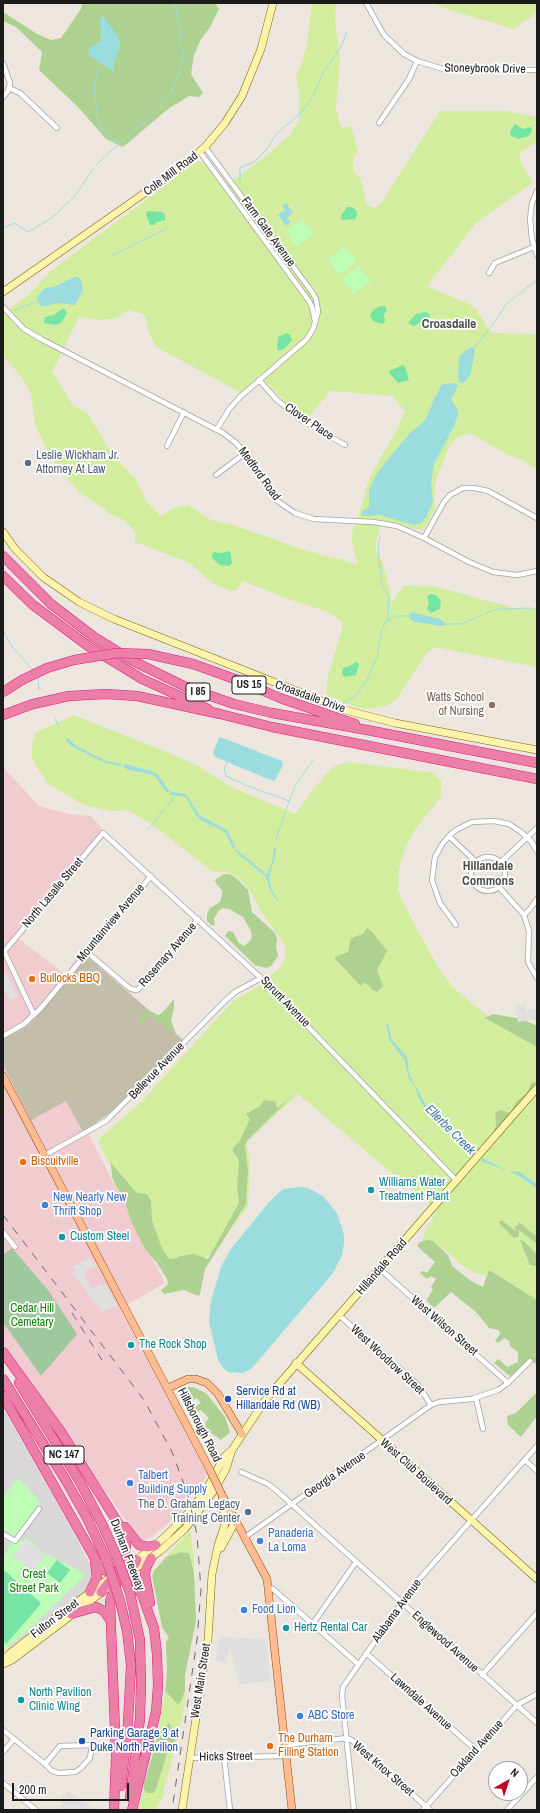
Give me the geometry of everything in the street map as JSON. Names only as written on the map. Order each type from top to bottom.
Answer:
[{"type":"highway","name":"I 85","points":[[3,556],[38,592],[66,616],[108,647],[150,671],[188,688],[234,704],[272,713],[537,763]]},
{"type":"highway","name":"I 85","points":[[3,576],[44,613],[94,650],[142,679],[220,714],[272,728],[537,780]]},
{"type":"highway","name":"US 15","points":[[3,692],[22,680],[47,668],[74,660],[117,653],[148,654],[182,660],[280,698],[349,721],[367,730]]},
{"type":"highway","points":[[3,689],[13,686]]},
{"type":"highway","points":[[3,715],[32,704],[62,697],[116,694],[153,698],[220,714]]},
{"type":"highway","points":[[3,719],[14,710]]},
{"type":"highway","points":[[3,1352],[48,1413],[123,1531],[126,1545],[123,1561],[110,1601],[116,1756],[114,1810]]},
{"type":"highway","name":"Durham Freeway","points":[[3,1359],[37,1411],[80,1482],[103,1526],[116,1555],[130,1593],[140,1640],[141,1683],[138,1737],[128,1810]]},
{"type":"highway","name":"Durham Freeway","points":[[3,1379],[65,1479],[87,1518],[107,1561],[120,1601],[129,1648],[131,1676],[128,1724],[117,1810]]},
{"type":"highway","points":[[3,1396],[94,1557],[102,1568],[118,1577],[131,1581],[138,1586],[154,1628]]},
{"type":"highway","points":[[108,1506],[116,1514],[135,1542],[142,1547],[156,1545]]},
{"type":"highway","points":[[90,1592],[97,1577],[94,1557]]},
{"type":"highway","points":[[132,1810],[154,1723],[157,1703],[158,1661],[145,1575],[146,1568],[151,1558]]},
{"type":"highway","points":[[104,1590],[138,1560]]},
{"type":"highway","points":[[72,1614],[96,1607],[104,1611],[110,1620]]},
{"type":"main road","name":"Cole Mill Road","points":[[3,292],[162,181],[203,149],[225,123],[242,96],[261,49],[273,3]]},
{"type":"main road","name":"Croasdaile Drive","points":[[3,532],[20,555],[43,577],[79,602],[114,619],[341,709],[394,722],[537,750]]},
{"type":"main road","name":"Hillsborough Road","points":[[3,1076],[168,1388],[235,1522],[264,1572],[268,1588],[292,1810]]},
{"type":"main road","name":"Hillandale Road","points":[[118,1577],[151,1558],[175,1538],[196,1516],[218,1484],[226,1470],[232,1450],[259,1409],[296,1363],[340,1316],[537,1088]]},
{"type":"main road","name":"West Club Boulevard","points":[[296,1363],[382,1442],[537,1579]]},
{"type":"main road","points":[[168,1388],[188,1379],[196,1379],[207,1383],[220,1397],[242,1434]]},
{"type":"main road","name":"Hillandale Road","points":[[138,1560],[177,1526],[190,1511],[208,1487],[224,1457],[232,1450]]},
{"type":"main road","name":"West Main Street","points":[[182,1810],[208,1639],[212,1574],[225,1524],[222,1495]]},
{"type":"main road","name":"West Main Street","points":[[217,1552],[235,1522]]},
{"type":"main road","name":"Fulton Street","points":[[3,1660],[90,1592],[118,1577]]},
{"type":"main road","name":"Fulton Street","points":[[3,1664],[12,1660],[104,1590]]},
{"type":"street","name":"Stoneybrook Drive","points":[[366,3],[384,35],[404,54],[417,62],[442,69],[455,70],[537,70]]},
{"type":"street","points":[[379,123],[409,79],[417,62]]},
{"type":"street","points":[[3,63],[8,74],[9,88],[3,97]]},
{"type":"street","points":[[9,88],[20,93],[58,128]]},
{"type":"street","name":"Farm Gate Avenue","points":[[203,149],[303,292],[312,307],[315,321]]},
{"type":"street","name":"Farm Gate Avenue","points":[[203,149],[312,292],[318,307],[318,316],[312,333],[305,342],[235,401],[217,429]]},
{"type":"street","points":[[537,191],[530,210],[530,227],[537,255]]},
{"type":"street","points":[[489,273],[495,263],[534,247]]},
{"type":"street","name":"Medford Road","points":[[3,308],[14,320],[31,334],[217,429],[230,438],[245,453],[276,500],[299,515],[323,520],[384,523],[397,526],[424,538],[468,562],[493,572],[517,575],[537,571]]},
{"type":"street","name":"Clover Place","points":[[259,380],[277,400],[302,420],[345,445]]},
{"type":"street","points":[[167,446],[184,412]]},
{"type":"street","points":[[216,475],[245,453]]},
{"type":"street","points":[[424,538],[444,502],[450,495],[463,488],[474,488],[488,491],[537,518]]},
{"type":"street","points":[[456,925],[440,903],[432,880],[435,857],[449,836],[464,825],[472,822],[488,820],[509,824],[527,837],[537,851]]},
{"type":"street","points":[[500,863],[537,828]]},
{"type":"street","name":"Sprunt Avenue","points":[[103,833],[261,978],[457,1181]]},
{"type":"street","name":"North Lasalle Street","points":[[4,952],[103,833]]},
{"type":"street","points":[[449,836],[476,862]]},
{"type":"street","points":[[486,857],[494,859],[500,863],[504,873],[503,880],[499,887],[493,890],[485,891],[475,886],[471,879],[471,872],[476,862],[486,857]]},
{"type":"street","name":"Mountainview Avenue","points":[[3,1036],[20,1026],[34,1015],[151,876]]},
{"type":"street","points":[[499,887],[524,915],[529,931],[528,962],[537,978]]},
{"type":"street","points":[[524,915],[530,910],[537,899]]},
{"type":"street","name":"Rosemary Avenue","points":[[87,952],[127,986],[137,990],[144,984],[198,919]]},
{"type":"street","points":[[4,952],[34,1015]]},
{"type":"street","name":"Bellevue Avenue","points":[[45,1155],[106,1121],[225,1000],[235,992],[261,978]]},
{"type":"street","points":[[3,1232],[15,1247]]},
{"type":"street","name":"West Wilson Street","points":[[380,1269],[508,1383]]},
{"type":"street","name":"West Woodrow Street","points":[[340,1316],[418,1385],[431,1405]]},
{"type":"street","name":"Georgia Avenue","points":[[244,1538],[382,1442],[431,1405],[439,1402],[476,1398],[498,1390],[508,1383],[530,1361]]},
{"type":"street","points":[[476,1398],[483,1429]]},
{"type":"street","name":"Alabama Avenue","points":[[354,1810],[342,1692],[346,1682],[415,1584],[537,1446]]},
{"type":"street","points":[[525,1460],[537,1471]]},
{"type":"street","name":"Englewood Avenue","points":[[241,1472],[268,1484],[537,1723]]},
{"type":"street","points":[[3,1534],[15,1541],[38,1509]]},
{"type":"street","points":[[312,1625],[356,1562]]},
{"type":"street","points":[[268,1588],[282,1598],[358,1664]]},
{"type":"street","points":[[482,1675],[537,1613]]},
{"type":"street","name":"Lawndale Avenue","points":[[366,1654],[476,1750]]},
{"type":"street","name":"Oakland Avenue","points":[[426,1809],[476,1750],[517,1705],[537,1694]]},
{"type":"street","points":[[3,1730],[56,1773],[75,1772],[86,1764],[92,1751],[92,1745],[60,1746],[46,1764]]},
{"type":"street","name":"West Knox Street","points":[[284,1745],[347,1738],[353,1741],[426,1809]]},
{"type":"street","points":[[3,1752],[14,1739]]},
{"type":"street","name":"Hicks Street","points":[[190,1758],[286,1756]]},
{"type":"street","points":[[224,1758],[230,1810]]},
{"type":"street","points":[[507,1810],[537,1777]]},
{"type":"street","points":[[3,1783],[36,1810]]},
{"type":"shaded area","points":[[3,767],[39,806],[70,814],[91,816],[107,834],[19,939],[65,974],[81,953],[182,1041],[86,1129],[165,1283],[120,1309],[208,1475],[180,1513],[152,1537],[142,1541],[116,1507],[3,1343]]},
{"type":"shaded area","points":[[88,957],[183,1040],[114,1110],[83,1132],[66,1101],[31,1120],[3,1065],[3,1039],[29,1025]]},
{"type":"shaded area","points":[[3,971],[7,974],[18,997],[10,1001],[3,988]]},
{"type":"shaded area","points":[[525,1005],[526,1011],[536,1009],[537,1019],[518,1022],[515,1007]]},
{"type":"shaded area","points":[[90,1258],[95,1266],[85,1271],[84,1274],[92,1289],[100,1284],[103,1286],[106,1285],[117,1305],[102,1312],[72,1273],[75,1270],[73,1267]]},
{"type":"shaded area","points":[[3,1408],[78,1540],[93,1572],[92,1586],[77,1600],[3,1651]]},
{"type":"shaded area","points":[[26,1540],[45,1555],[33,1572],[12,1556]]},
{"type":"shaded area","points":[[220,1637],[266,1639],[270,1681],[239,1684],[230,1646],[226,1664],[215,1660]]},
{"type":"shaded area","points":[[67,1791],[93,1810],[60,1810],[62,1795],[66,1796]]},
{"type":"green space","points":[[82,3],[215,3],[219,9],[210,27],[201,39],[194,55],[191,74],[203,93],[199,97],[189,96],[168,109],[123,147],[106,139],[78,107],[39,70],[42,52],[16,27],[3,21],[3,12],[37,34],[51,40],[61,38],[81,9]]},
{"type":"green space","points":[[312,3],[336,3],[335,19],[340,59],[336,109],[341,128],[351,126],[358,152],[353,159],[353,170],[360,178],[367,205],[373,208],[377,207],[381,203],[440,111],[506,111],[537,117],[537,141],[519,154],[523,167],[532,181],[531,184],[476,223],[427,286],[471,305],[477,310],[486,326],[493,333],[533,334],[537,336],[537,470],[521,459],[508,455],[470,433],[456,438],[449,447],[437,477],[434,493],[435,508],[425,527],[422,530],[382,520],[376,541],[376,552],[382,561],[390,589],[391,604],[404,585],[433,586],[518,609],[537,608],[537,667],[435,647],[427,653],[395,701],[385,706],[365,709],[358,708],[326,695],[328,675],[343,626],[341,621],[328,612],[291,600],[243,581],[236,591],[231,591],[214,584],[188,562],[135,542],[135,531],[122,519],[110,514],[79,492],[52,460],[35,425],[31,394],[20,375],[3,356],[3,314],[29,294],[52,270],[198,161],[204,163],[223,188],[267,155],[291,134],[299,120],[299,93],[296,76],[302,63],[307,44]],"holes":[[[129,310],[143,314],[149,333],[156,347],[242,393],[261,377],[288,405],[307,419],[330,391],[393,396],[405,412],[394,435],[370,476],[351,535],[357,564],[304,550],[231,524],[211,520],[189,505],[173,508],[161,516],[146,501],[137,481],[113,455],[87,413],[73,405],[52,372],[79,317],[102,320],[117,318]]]},
{"type":"green space","points":[[431,3],[537,3],[537,12],[514,29]]},
{"type":"green space","points":[[515,124],[523,129],[530,127],[532,129],[531,133],[528,136],[519,139],[511,136],[510,132]]},
{"type":"green space","points":[[347,207],[352,207],[356,210],[357,215],[355,219],[342,220],[341,216]]},
{"type":"green space","points":[[147,211],[162,212],[165,215],[165,220],[157,222],[154,225],[150,225],[146,214]]},
{"type":"green space","points":[[302,219],[314,234],[296,247],[285,231]]},
{"type":"green space","points":[[345,246],[357,262],[339,275],[328,259]]},
{"type":"green space","points":[[359,266],[371,282],[353,294],[342,278]]},
{"type":"green space","points":[[381,306],[385,306],[387,309],[384,315],[385,322],[382,324],[373,321],[370,315],[373,310]]},
{"type":"green space","points":[[62,309],[65,309],[67,313],[62,322],[56,325],[44,323],[45,317],[54,315]]},
{"type":"green space","points":[[427,312],[430,315],[429,318],[414,326],[408,323],[416,314]]},
{"type":"green space","points":[[287,333],[290,335],[292,340],[284,349],[278,351],[278,337]]},
{"type":"green space","points":[[403,365],[409,380],[398,383],[389,371]]},
{"type":"green space","points":[[229,551],[231,554],[232,563],[229,566],[220,565],[212,558],[214,552],[221,553]]},
{"type":"green space","points":[[430,594],[436,595],[441,601],[440,609],[431,613],[427,609],[429,603],[427,597]]},
{"type":"green space","points":[[356,662],[359,664],[356,675],[344,677],[342,673],[343,668]]},
{"type":"green space","points":[[73,715],[170,753],[200,767],[229,786],[295,814],[324,776],[335,766],[348,762],[430,772],[441,780],[441,797],[416,828],[406,846],[399,869],[398,891],[414,924],[438,967],[454,989],[497,1023],[537,1046],[537,1303],[498,1278],[475,1273],[464,1267],[434,1242],[422,1242],[426,1229],[437,1211],[298,1094],[247,1141],[250,1168],[248,1206],[217,1249],[200,1261],[165,1262],[99,1144],[100,1138],[141,1102],[234,1000],[261,985],[284,963],[286,948],[263,915],[252,894],[243,882],[231,873],[212,871],[150,823],[127,810],[111,811],[84,805],[47,783],[32,759],[32,745],[36,732]]},
{"type":"green space","points":[[224,874],[230,874],[248,890],[252,912],[275,933],[277,939],[276,947],[278,956],[271,966],[266,968],[255,965],[225,936],[228,931],[233,932],[239,943],[244,946],[249,942],[252,938],[251,931],[243,917],[229,909],[222,908],[214,919],[215,926],[211,925],[207,921],[207,914],[210,908],[220,902],[222,895],[222,890],[217,885],[215,880]]},
{"type":"green space","points":[[367,928],[373,933],[387,951],[377,970],[383,986],[377,992],[372,990],[367,984],[363,983],[361,986],[335,959],[335,957],[348,952],[351,938],[363,934]]},
{"type":"green space","points":[[174,999],[174,1008],[171,1020],[176,1034],[150,1016],[136,1026],[142,1013],[148,1010],[158,1015],[162,1013]]},
{"type":"green space","points":[[493,1014],[522,1019],[537,1026],[537,1047],[485,1018]]},
{"type":"green space","points":[[532,1082],[536,1083],[534,1090],[490,1139],[496,1126],[495,1113],[500,1110],[510,1113],[516,1102],[526,1094]]},
{"type":"green space","points":[[292,1096],[247,1141],[245,1145],[248,1171],[246,1204],[205,1269],[200,1294],[198,1296],[184,1290],[164,1294],[161,1290],[168,1284],[167,1279],[157,1263],[145,1249],[132,1223],[125,1203],[112,1177],[111,1163],[135,1191],[147,1194],[151,1201],[152,1220],[161,1246],[168,1258],[173,1259],[193,1254],[208,1259],[239,1203],[237,1186],[239,1164],[238,1158],[233,1152],[233,1148],[239,1142],[250,1119],[246,1114],[260,1106],[264,1100],[276,1102],[277,1109]]},
{"type":"green space","points":[[501,1220],[517,1232],[514,1226],[517,1226],[519,1222],[537,1237],[537,1244],[519,1230],[519,1236],[514,1238],[499,1223]]},
{"type":"green space","points":[[428,1240],[433,1241],[448,1255],[452,1266],[471,1281],[483,1287],[489,1270],[537,1300],[537,1365],[530,1359],[510,1376],[494,1363],[498,1359],[507,1367],[518,1362],[518,1352],[510,1346],[509,1341],[504,1338],[498,1343],[495,1341],[500,1334],[499,1330],[489,1328],[476,1312],[451,1292],[434,1308],[428,1302],[427,1299],[433,1290],[431,1287],[436,1279],[431,1276],[427,1279],[420,1273],[423,1271],[427,1273],[435,1262],[417,1246],[420,1242]]},
{"type":"green space","points":[[520,1240],[524,1241],[537,1255],[537,1266],[530,1265]]},
{"type":"green space","name":"Cedar Hill Cemetary","points":[[12,1248],[48,1290],[77,1334],[41,1376],[3,1322],[3,1255]]},
{"type":"green space","points":[[185,1387],[193,1387],[206,1393],[225,1417],[230,1432],[221,1440],[207,1430],[205,1423],[209,1418],[201,1410],[195,1414],[192,1412],[193,1408],[201,1403],[197,1398],[192,1400],[182,1395]]},
{"type":"green space","points":[[537,1392],[537,1416],[521,1437],[508,1425],[507,1416],[516,1413]]},
{"type":"green space","name":"Crest Street Park","points":[[19,1478],[41,1503],[16,1536],[23,1542],[26,1538],[42,1552],[84,1573],[85,1576],[25,1633],[3,1650],[3,1560],[14,1535],[3,1530],[3,1496]]},
{"type":"green space","points":[[190,1531],[194,1556],[194,1573],[189,1553],[181,1552],[166,1557]]},
{"type":"green space","points":[[181,1552],[189,1553],[194,1573],[196,1621],[185,1675],[185,1691],[178,1705],[165,1691],[167,1672],[166,1642],[169,1638],[162,1627],[152,1576],[154,1571],[166,1557]]},
{"type":"green space","points":[[57,1560],[70,1570],[60,1583],[47,1573]]},
{"type":"green space","points":[[5,1571],[40,1602],[40,1605],[6,1644],[3,1641],[3,1573]]},
{"type":"green space","points":[[165,1691],[169,1697],[181,1701],[185,1691],[185,1704],[176,1743],[173,1731],[166,1727],[161,1730],[157,1737]]},
{"type":"green space","points":[[169,1723],[176,1743],[175,1749],[167,1753],[156,1790],[153,1793],[147,1793],[144,1790],[144,1783],[157,1737],[161,1730]]},
{"type":"green space","points":[[175,1749],[164,1789],[164,1795],[160,1802],[154,1810],[137,1810],[144,1790],[147,1793],[156,1790],[167,1753]]},
{"type":"water","points":[[103,15],[121,44],[114,62],[114,72],[87,54],[91,47],[101,40],[100,21]]},
{"type":"water","points":[[286,203],[293,213],[287,218],[291,222],[286,226],[278,215],[285,210],[282,205]]},
{"type":"water","points":[[74,277],[78,277],[81,280],[83,290],[75,305],[58,303],[40,306],[37,297],[45,288],[54,287]]},
{"type":"water","points":[[471,347],[475,350],[471,373],[465,382],[460,383],[458,380],[459,357]]},
{"type":"water","points":[[455,383],[458,386],[451,399],[457,409],[458,415],[453,428],[434,464],[431,485],[433,502],[426,518],[421,523],[414,525],[379,515],[361,516],[362,512],[369,507],[369,489],[379,470],[411,432],[424,422],[440,387],[443,384]]},
{"type":"water","points":[[411,612],[440,619],[446,624],[442,626],[414,622],[409,618]]},
{"type":"water","points":[[220,737],[282,761],[283,765],[275,780],[273,781],[215,757],[213,753]]},
{"type":"water","points":[[68,738],[76,746],[106,761],[122,764],[121,766],[103,762],[71,746],[66,740]]},
{"type":"water","points":[[125,764],[157,774],[170,792],[166,792],[155,776],[129,770],[123,767]]},
{"type":"water","points":[[171,792],[186,794],[199,815],[227,830],[235,847],[233,849],[227,835],[222,830],[202,821],[196,815],[186,797],[169,794]]},
{"type":"water","points":[[274,848],[276,848],[275,856],[269,878],[272,890],[279,902],[273,896],[265,876],[235,851],[236,849],[267,875],[272,862]]},
{"type":"water","points":[[388,1024],[392,1040],[407,1057],[409,1074],[427,1107],[470,1151],[476,1154],[474,1157],[426,1109],[419,1099],[415,1086],[409,1079],[404,1059],[390,1041],[386,1025]]},
{"type":"water","points":[[482,1158],[508,1171],[520,1172],[537,1184],[537,1188],[516,1174],[483,1162],[481,1160]]},
{"type":"water","points":[[301,1187],[308,1188],[323,1196],[337,1213],[344,1235],[342,1255],[333,1273],[252,1368],[243,1373],[229,1372],[224,1369],[218,1360],[209,1321],[211,1301],[221,1267],[230,1250],[270,1201],[283,1189]]},
{"type":"waterway","points":[[161,103],[171,93],[181,69],[183,55],[176,9],[173,3]]},
{"type":"waterway","points":[[240,183],[240,168],[254,162],[267,149],[276,134],[302,112],[313,96],[323,73],[341,47],[347,32]]},
{"type":"waterway","points":[[99,67],[94,86],[98,121],[102,130],[120,144]]},
{"type":"waterway","points":[[97,164],[137,127],[142,125],[156,108]]},
{"type":"waterway","points":[[3,228],[14,223],[28,232],[53,217],[76,195],[93,169]]},
{"type":"waterway","points":[[111,256],[164,230],[167,227]]},
{"type":"waterway","points":[[473,349],[491,327],[507,303],[537,280]]},
{"type":"waterway","points":[[14,310],[38,301]]},
{"type":"waterway","points":[[343,704],[355,696],[366,682],[377,657],[382,629],[388,618],[389,598],[382,586],[378,548],[380,536]]},
{"type":"waterway","points":[[485,613],[499,609],[530,608],[537,610]]},
{"type":"waterway","points":[[446,624],[461,624],[482,615]]},
{"type":"waterway","points":[[386,622],[396,616],[410,616]]},
{"type":"waterway","name":"Ellerbe Creek","points":[[3,631],[13,648],[33,670]]},
{"type":"waterway","name":"Ellerbe Creek","points":[[38,678],[39,690]]},
{"type":"waterway","name":"Ellerbe Creek","points":[[55,719],[59,727]]},
{"type":"waterway","points":[[276,838],[295,786],[313,760]]},
{"type":"waterway","points":[[227,762],[224,770],[226,776],[289,801]]},
{"type":"waterway","points":[[166,807],[171,802],[174,795]]},
{"type":"waterway","points":[[148,829],[164,809]]},
{"type":"railway","points":[[3,1215],[144,1400],[172,1452],[188,1495],[197,1535],[201,1590],[197,1640],[172,1810]]},
{"type":"railway","points":[[72,1313],[102,1360]]},
{"type":"place","name":"Leslie Wickham Jr. Attorney At Law","points":[[28,463]]},
{"type":"place","name":"Watts School of Nursing","points":[[492,705]]},
{"type":"place","name":"Bullocks BBQ","points":[[32,979]]},
{"type":"place","name":"Biscuitville","points":[[23,1162]]},
{"type":"place","name":"Williams Water Treatment Plant","points":[[371,1190]]},
{"type":"place","name":"New Nearly New Thrift Shop","points":[[45,1205]]},
{"type":"place","name":"Custom Steel","points":[[62,1237]]},
{"type":"place","name":"The Rock Shop","points":[[131,1345]]},
{"type":"place","name":"Service Rd at Hillandale Rd (WB)","points":[[228,1399]]},
{"type":"place","name":"Talbert Building Supply","points":[[130,1483]]},
{"type":"place","name":"The D. Graham Legacy Training Center","points":[[248,1512]]},
{"type":"place","name":"Panaderia La Loma","points":[[260,1541]]},
{"type":"place","name":"Food Lion","points":[[244,1610]]},
{"type":"place","name":"Hertz Rental Car","points":[[286,1628]]},
{"type":"place","name":"North Pavilion Clinic Wing","points":[[21,1700]]},
{"type":"place","name":"ABC Store","points":[[300,1716]]},
{"type":"place","name":"Parking Garage 3 at Duke North Pavilion","points":[[82,1741]]},
{"type":"place","name":"The Durham Filling Station","points":[[270,1746]]},
{"type":"district","name":"Croasdaile","points":[[449,325]]},
{"type":"district","name":"Hillandale Commons","points":[[488,874]]}]
